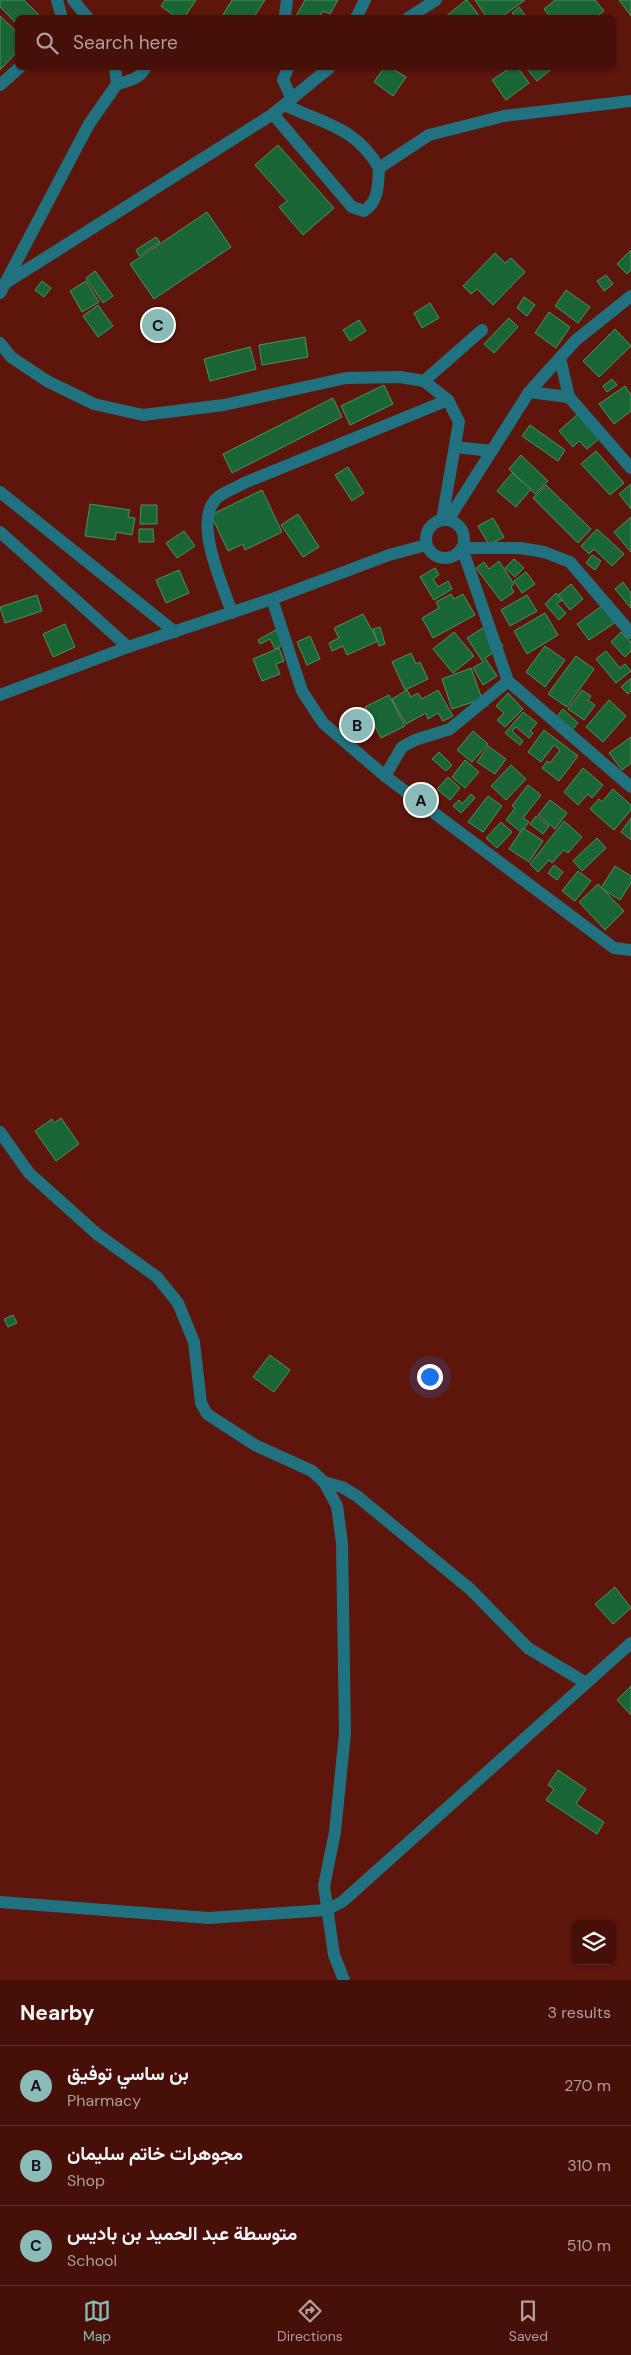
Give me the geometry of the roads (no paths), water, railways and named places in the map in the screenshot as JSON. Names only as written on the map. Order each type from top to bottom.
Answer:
[{"type":"street","points":[[57,0],[61,15]]},
{"type":"street","points":[[73,0],[86,15]]},
{"type":"street","points":[[285,15],[287,0]]},
{"type":"street","points":[[358,15],[365,0]]},
{"type":"street","points":[[413,15],[436,0]]},
{"type":"street","points":[[0,85],[18,70]]},
{"type":"street","points":[[115,70],[117,84]]},
{"type":"street","points":[[2,288],[89,124],[117,84],[134,80],[144,70]]},
{"type":"street","points":[[273,114],[352,207],[364,211],[371,206],[378,190],[378,168],[370,153],[360,141],[341,128],[318,121],[288,102],[283,80],[287,70]]},
{"type":"street","points":[[2,288],[273,114],[327,70]]},
{"type":"street","points":[[378,168],[406,148],[429,135],[504,116],[631,101]]},
{"type":"street","points":[[631,296],[576,340],[529,392],[445,520],[430,526],[425,538],[426,545],[434,555],[446,558],[457,553],[462,548],[520,548],[544,552],[570,562],[631,633]]},
{"type":"street","points":[[424,381],[482,330]]},
{"type":"street","points":[[0,343],[11,357],[47,381],[94,404],[143,415],[224,405],[346,378],[400,377],[424,381],[448,400],[459,422],[445,520]]},
{"type":"street","points":[[560,358],[569,397],[631,468]]},
{"type":"street","points":[[529,392],[569,397]]},
{"type":"street","points":[[232,613],[206,534],[208,510],[217,498],[244,483],[448,400]]},
{"type":"street","points":[[455,447],[492,451]]},
{"type":"street","points":[[0,492],[175,632]]},
{"type":"street","points":[[445,520],[461,528],[464,538],[462,548],[508,681],[631,787]]},
{"type":"street","points":[[0,532],[128,647]]},
{"type":"street","points":[[0,695],[128,647],[272,599],[389,555],[426,545]]},
{"type":"street","points":[[272,599],[302,691],[323,723],[385,776],[614,948],[631,950]]},
{"type":"street","points":[[385,776],[402,747],[415,740],[450,729],[508,681]]},
{"type":"street","points":[[0,1132],[29,1173],[98,1234],[157,1277],[178,1303],[194,1342],[201,1403],[207,1414],[255,1445],[312,1471],[324,1482],[337,1506],[342,1542],[344,1724],[335,1832],[324,1886],[334,1955],[344,1980]]},
{"type":"street","points":[[324,1482],[333,1483],[357,1496],[470,1589],[528,1648],[586,1683]]},
{"type":"street","points":[[0,1902],[209,1918],[326,1910],[342,1902],[631,1644]]},
{"type":"place","name":"متوسطة عبد الحميد بن باديس","points":[[158,325]]},
{"type":"place","name":"مجوهرات خاتم سليمان","points":[[357,725]]},
{"type":"place","name":"بن ساسي توفيق","points":[[421,800]]}]
